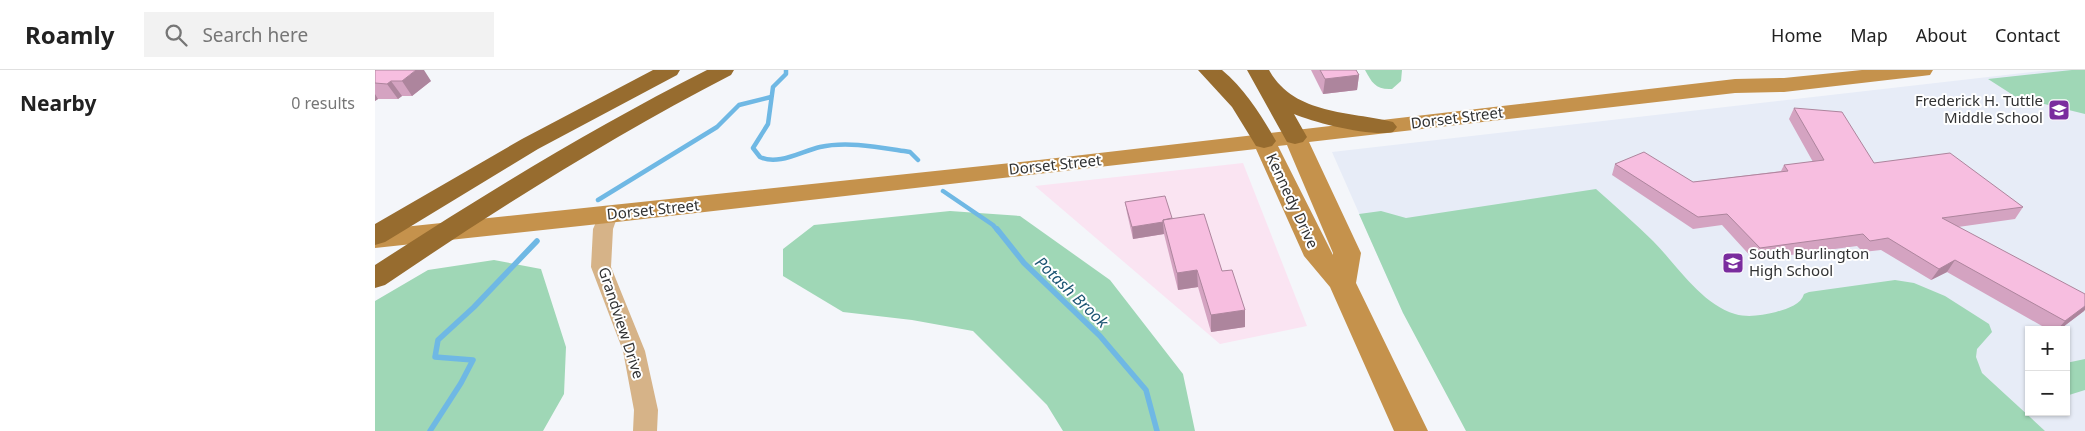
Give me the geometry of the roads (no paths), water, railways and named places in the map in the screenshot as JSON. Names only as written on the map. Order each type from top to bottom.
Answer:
[{"type":"highway","points":[[375,237],[520,142],[639,70]]},
{"type":"highway","points":[[436,198],[561,126],[669,70]]},
{"type":"highway","points":[[380,275],[509,191],[600,136],[723,70]]},
{"type":"highway","points":[[1209,70],[1236,96],[1256,124],[1264,141]]},
{"type":"highway","points":[[1263,79],[1287,103],[1311,113],[1385,127]]},
{"type":"highway","points":[[1263,79],[1295,137]]},
{"type":"main road","name":"Dorset Street","points":[[1735,86],[1774,76],[1831,70]]},
{"type":"main road","name":"Dorset Street","points":[[375,237],[608,215],[1735,86],[1784,85],[1922,70]]},
{"type":"main road","name":"Kennedy Drive","points":[[1295,137],[1347,253],[1342,283]]},
{"type":"main road","name":"Kennedy Drive","points":[[1264,141],[1318,256],[1342,283],[1411,431]]},
{"type":"street","name":"Grandview Drive","points":[[608,215],[603,230],[601,267],[634,352],[646,410],[645,431]]},
{"type":"waterway","name":"Potash Brook","points":[[786,70],[786,74],[773,87],[768,124],[753,148],[760,157],[774,160],[782,159],[820,147],[851,145],[873,146],[910,152],[918,160]]},
{"type":"waterway","points":[[598,200],[717,127],[739,105],[771,97]]},
{"type":"waterway","name":"Potash Brook","points":[[943,191],[993,225],[998,231]]},
{"type":"waterway","name":"Potash Brook","points":[[997,229],[1024,263],[1100,336],[1146,390],[1157,431]]},
{"type":"waterway","points":[[430,431],[461,383],[473,360],[435,357],[438,340],[474,307],[537,241]]},
{"type":"place","name":"Frederick H. Tuttle Middle School","points":[[2059,110]]},
{"type":"place","name":"South Burlington High School","points":[[1733,263]]}]
